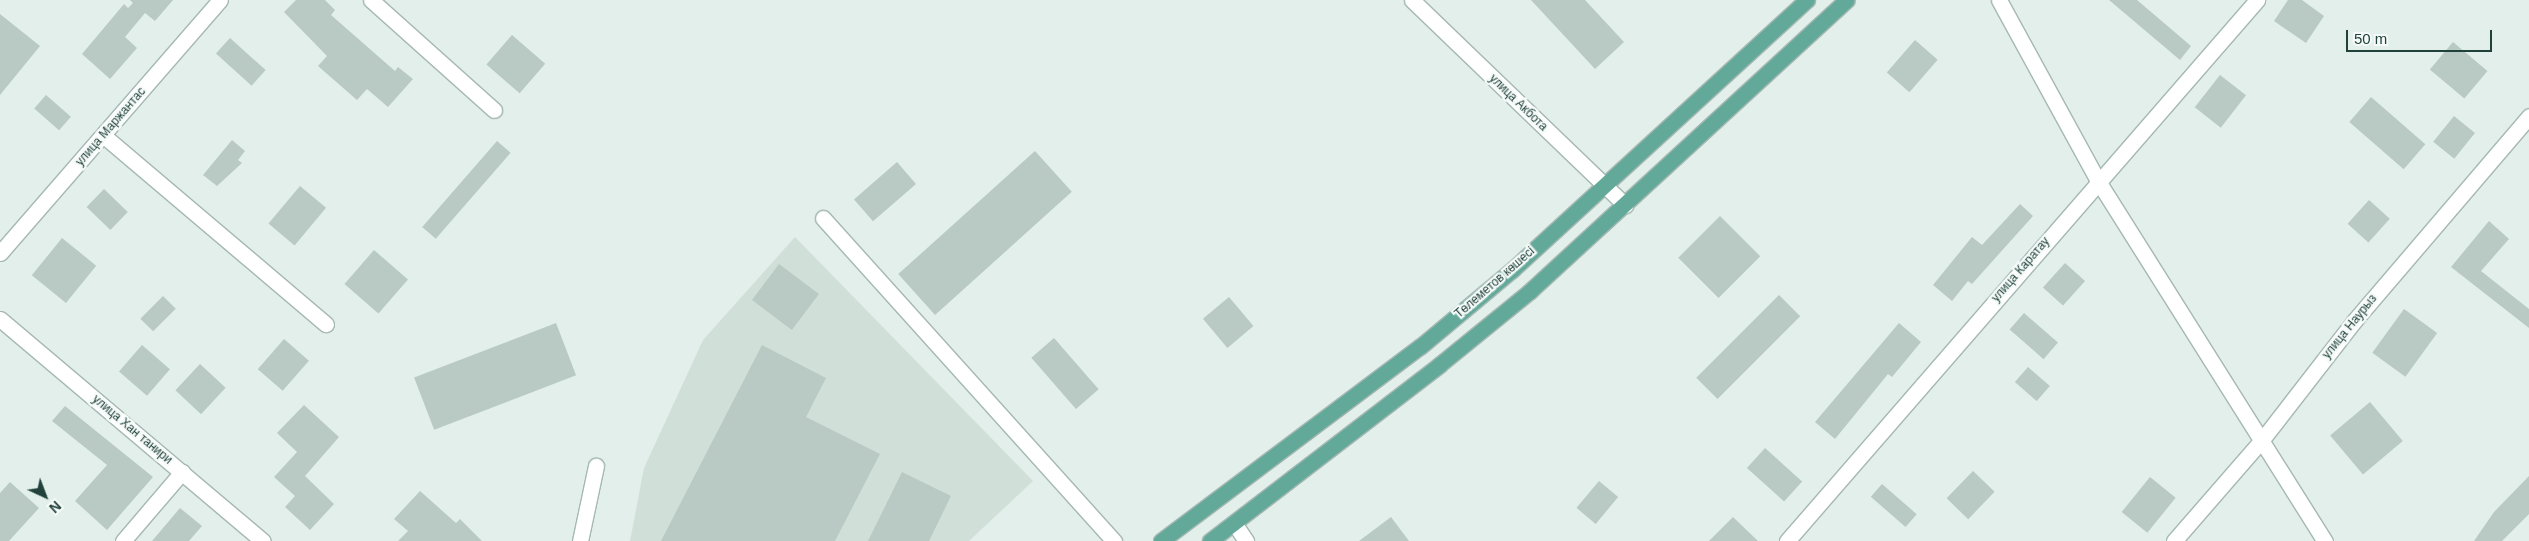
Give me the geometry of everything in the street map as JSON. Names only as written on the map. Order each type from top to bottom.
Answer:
[{"type":"main road","name":"Төлеметов көшесі","points":[[1161,541],[1421,346],[1512,270],[1807,0]]},
{"type":"main road","points":[[1210,541],[1446,359],[1625,205],[1848,0]]},
{"type":"street","name":"улица Маржантас","points":[[0,253],[104,136],[220,0]]},
{"type":"street","points":[[371,0],[494,110]]},
{"type":"street","name":"улица Акбота","points":[[1412,0],[1625,205]]},
{"type":"street","points":[[1999,0],[2098,181],[2325,541]]},
{"type":"street","name":"улица Каратау","points":[[1788,541],[2256,0]]},
{"type":"street","name":"улица Наурыз","points":[[2174,541],[2261,440],[2354,320],[2529,116]]},
{"type":"street","points":[[104,136],[326,324]]},
{"type":"street","points":[[823,218],[1114,541]]},
{"type":"street","name":"улица Хан танири","points":[[0,318],[264,541]]},
{"type":"street","points":[[580,541],[596,466]]},
{"type":"street","points":[[123,541],[182,472]]},
{"type":"street","points":[[1234,522],[1246,541]]},
{"type":"shaded area","points":[[795,237],[1033,481],[969,541],[630,541],[644,468],[703,340]]},
{"type":"building","points":[[130,0],[173,0],[155,21],[145,13],[125,37],[137,48],[110,79],[82,54],[124,4],[128,8],[133,3]]},
{"type":"building","points":[[296,0],[325,0],[335,10],[331,15],[395,71],[398,67],[413,79],[388,107],[367,89],[357,100],[318,66],[327,56],[284,12]]},
{"type":"building","points":[[1531,0],[1585,0],[1624,42],[1595,69]]},
{"type":"building","points":[[2109,0],[2137,0],[2191,46],[2180,60]]},
{"type":"building","points":[[2288,0],[2302,0],[2324,16],[2306,43],[2274,21]]},
{"type":"building","points":[[0,14],[40,46],[0,95]]},
{"type":"building","points":[[512,35],[545,64],[520,93],[486,64]]},
{"type":"building","points":[[230,38],[266,70],[252,86],[216,54]]},
{"type":"building","points":[[1915,40],[1938,60],[1909,92],[1887,72]]},
{"type":"building","points":[[2453,42],[2487,71],[2464,99],[2430,70]]},
{"type":"building","points":[[2220,75],[2246,95],[2221,128],[2195,107]]},
{"type":"building","points":[[46,95],[71,117],[59,130],[34,109]]},
{"type":"building","points":[[2371,97],[2425,144],[2404,169],[2349,122]]},
{"type":"building","points":[[2454,116],[2475,133],[2454,159],[2433,142]]},
{"type":"building","points":[[232,140],[245,151],[238,160],[242,163],[217,186],[203,175]]},
{"type":"building","points":[[497,141],[511,153],[436,239],[422,227]]},
{"type":"building","points":[[1035,151],[1072,192],[935,315],[898,274]]},
{"type":"building","points":[[897,162],[916,184],[873,221],[854,199]]},
{"type":"building","points":[[300,186],[326,208],[295,245],[269,224]]},
{"type":"building","points":[[104,189],[128,212],[110,230],[87,207]]},
{"type":"building","points":[[2369,200],[2390,219],[2368,243],[2348,224]]},
{"type":"building","points":[[2020,204],[2033,216],[1972,284],[1968,281],[1952,301],[1933,285],[1972,237],[1982,245]]},
{"type":"building","points":[[1720,216],[1760,256],[1719,298],[1678,258]]},
{"type":"building","points":[[2489,221],[2509,239],[2481,271],[2529,309],[2529,328],[2451,267]]},
{"type":"building","points":[[62,238],[96,266],[66,303],[32,275]]},
{"type":"building","points":[[374,250],[408,280],[378,313],[344,284]]},
{"type":"building","points":[[2065,263],[2085,281],[2063,306],[2043,288]]},
{"type":"building","points":[[779,264],[819,294],[792,330],[752,300]]},
{"type":"building","points":[[1779,295],[1800,316],[1717,399],[1696,378]]},
{"type":"building","points":[[163,296],[176,309],[153,331],[140,319]]},
{"type":"building","points":[[1229,297],[1253,326],[1227,348],[1203,319]]},
{"type":"building","points":[[2404,309],[2437,333],[2405,377],[2372,353]]},
{"type":"building","points":[[2024,313],[2058,343],[2044,359],[2010,330]]},
{"type":"building","points":[[556,323],[576,375],[434,430],[414,377]]},
{"type":"building","points":[[1899,323],[1921,342],[1892,377],[1888,374],[1835,439],[1815,422]]},
{"type":"building","points":[[1054,338],[1099,389],[1076,409],[1031,358]]},
{"type":"building","points":[[284,339],[309,361],[283,391],[258,369]]},
{"type":"building","points":[[142,345],[170,369],[147,396],[119,371]]},
{"type":"building","points":[[762,345],[826,378],[806,417],[880,454],[835,541],[661,541]]},
{"type":"building","points":[[200,364],[226,388],[201,414],[175,390]]},
{"type":"building","points":[[2028,367],[2050,386],[2037,401],[2015,382]]},
{"type":"building","points":[[2370,402],[2403,441],[2363,474],[2330,435]]},
{"type":"building","points":[[304,405],[339,437],[305,476],[334,504],[310,530],[285,507],[295,496],[274,477],[297,452],[277,433]]},
{"type":"building","points":[[65,406],[153,477],[107,530],[75,501],[107,465],[52,421]]},
{"type":"building","points":[[1765,448],[1802,481],[1784,502],[1747,468]]},
{"type":"building","points":[[1973,471],[1995,492],[1968,519],[1947,498]]},
{"type":"building","points":[[902,472],[951,496],[929,541],[868,541]]},
{"type":"building","points":[[2529,476],[2529,514],[2502,541],[2474,541],[2494,512]]},
{"type":"building","points":[[2150,477],[2176,498],[2147,533],[2122,512]]},
{"type":"building","points":[[1599,481],[1618,497],[1596,524],[1577,508]]},
{"type":"building","points":[[10,482],[39,508],[9,541],[0,541],[0,493]]},
{"type":"building","points":[[1882,484],[1917,514],[1906,527],[1871,497]]},
{"type":"building","points":[[420,491],[456,523],[460,519],[482,541],[398,541],[408,531],[394,519]]},
{"type":"building","points":[[180,508],[202,526],[189,541],[152,541]]},
{"type":"building","points":[[1391,517],[1409,541],[1359,541]]},
{"type":"building","points":[[1733,517],[1758,541],[1709,541]]}]
